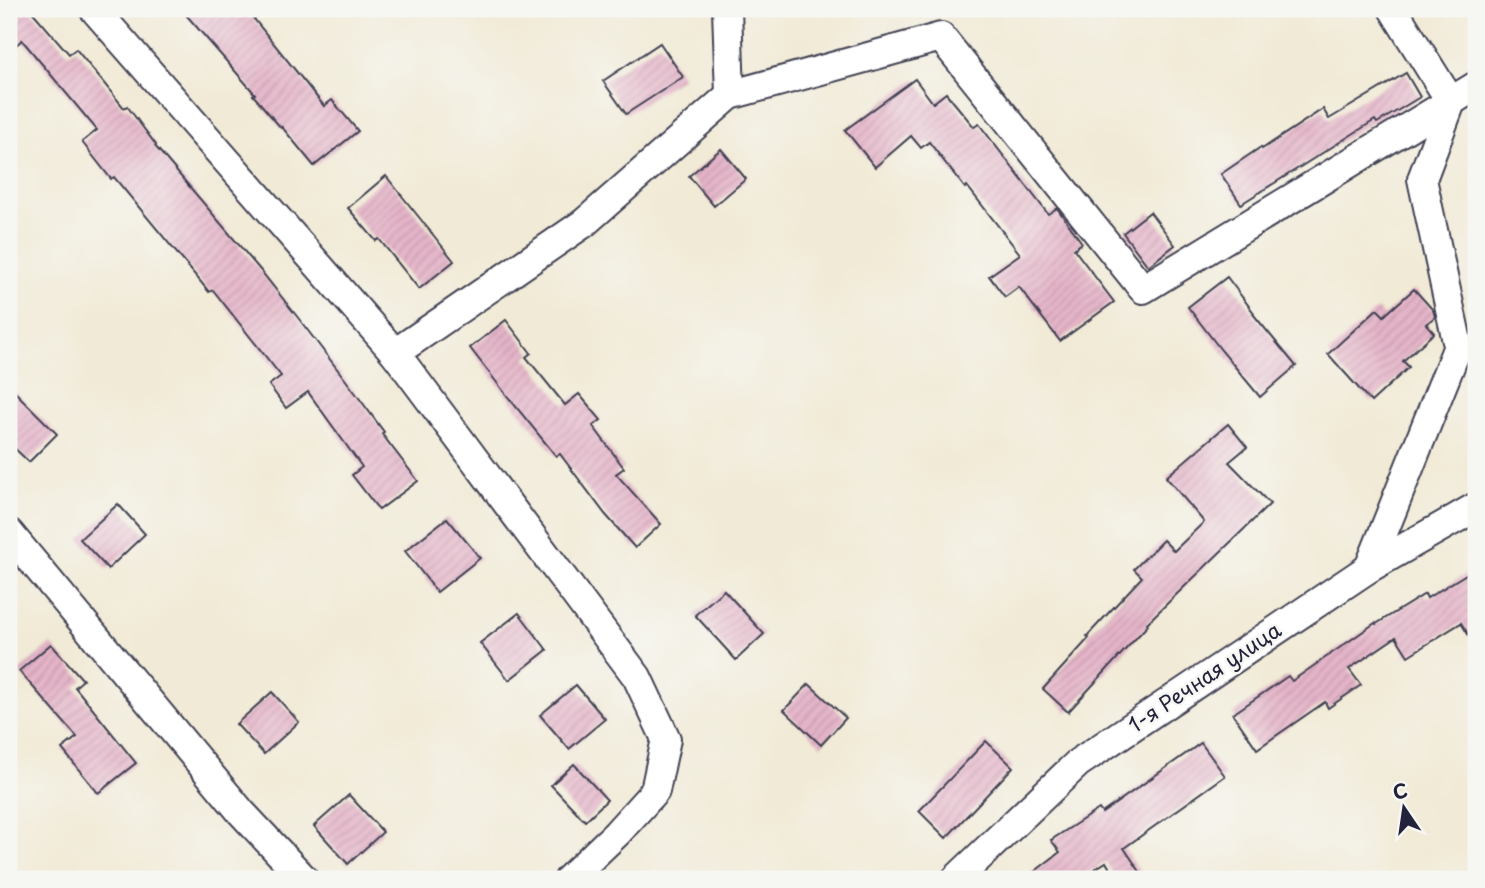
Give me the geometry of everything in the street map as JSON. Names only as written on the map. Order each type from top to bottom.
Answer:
[{"type":"street","points":[[94,9],[395,353],[637,677],[666,739],[655,791],[617,833],[569,879]]},
{"type":"street","points":[[727,9],[730,95]]},
{"type":"street","points":[[1393,9],[1451,102]]},
{"type":"street","points":[[395,353],[584,223],[730,95],[941,37],[1143,289],[1476,86]]},
{"type":"street","points":[[1369,568],[1458,346],[1422,179],[1451,102]]},
{"type":"street","name":"1-я Речная улица","points":[[967,875],[1078,762],[1369,568],[1476,507]]},
{"type":"street","points":[[9,533],[241,812],[303,879]]},
{"type":"building","points":[[9,9],[30,9],[69,54],[76,49],[124,108],[127,106],[155,146],[299,319],[418,481],[379,510],[352,475],[362,467],[308,392],[286,408],[269,385],[281,376],[213,290],[209,292],[82,142],[97,130],[22,40],[9,51]]},
{"type":"building","points":[[181,9],[246,9],[324,106],[332,100],[358,131],[314,166]]},
{"type":"building","points":[[660,43],[683,77],[626,114],[603,81]]},
{"type":"building","points":[[1406,73],[1420,97],[1377,123],[1375,120],[1241,204],[1221,174],[1323,109],[1329,119]]},
{"type":"building","points":[[915,79],[933,103],[946,93],[974,127],[979,124],[1048,214],[1057,208],[1082,243],[1074,249],[1114,302],[1060,341],[1019,287],[1005,297],[989,276],[1020,254],[929,142],[921,148],[911,136],[875,167],[845,130]]},
{"type":"building","points":[[721,149],[746,179],[714,206],[689,176]]},
{"type":"building","points":[[386,176],[454,261],[419,289],[379,239],[376,241],[348,208]]},
{"type":"building","points":[[1150,212],[1175,245],[1148,266],[1123,233]]},
{"type":"building","points":[[1227,277],[1253,314],[1296,366],[1260,397],[1188,307]]},
{"type":"building","points":[[1414,289],[1433,310],[1435,317],[1426,324],[1434,333],[1403,361],[1409,367],[1371,402],[1328,354],[1377,309],[1384,316]]},
{"type":"building","points":[[506,320],[531,353],[526,357],[565,405],[579,394],[601,420],[593,426],[624,468],[616,474],[661,524],[635,548],[605,514],[560,454],[556,456],[470,348]]},
{"type":"building","points":[[9,386],[57,434],[29,462],[9,443]]},
{"type":"building","points":[[1228,424],[1247,447],[1229,462],[1270,504],[1147,623],[1068,712],[1043,689],[1089,638],[1087,636],[1142,577],[1134,569],[1163,540],[1174,551],[1204,522],[1166,477]]},
{"type":"building","points":[[118,504],[145,534],[108,569],[80,539]]},
{"type":"building","points":[[447,518],[480,558],[437,592],[405,551]]},
{"type":"building","points":[[1476,568],[1476,647],[1461,623],[1408,656],[1396,637],[1349,669],[1361,685],[1328,708],[1325,702],[1257,749],[1233,714],[1288,676],[1292,681],[1375,623],[1425,594],[1427,598]]},
{"type":"building","points":[[724,590],[764,634],[736,660],[695,615]]},
{"type":"building","points":[[519,613],[547,650],[509,680],[480,643]]},
{"type":"building","points":[[51,644],[83,680],[75,687],[136,763],[98,793],[62,749],[77,737],[19,671]]},
{"type":"building","points":[[809,684],[846,718],[821,745],[784,710]]},
{"type":"building","points":[[576,685],[605,719],[569,749],[540,715]]},
{"type":"building","points":[[272,692],[299,722],[264,754],[236,724]]},
{"type":"building","points":[[986,741],[1013,767],[946,838],[919,811]]},
{"type":"building","points":[[1201,743],[1225,776],[1124,848],[1145,879],[1116,879],[1106,862],[1079,879],[1025,879],[1060,852],[1051,840],[1099,809],[1102,813]]},
{"type":"building","points":[[574,764],[607,800],[585,821],[551,785]]},
{"type":"building","points":[[349,795],[383,832],[348,864],[314,826]]}]
